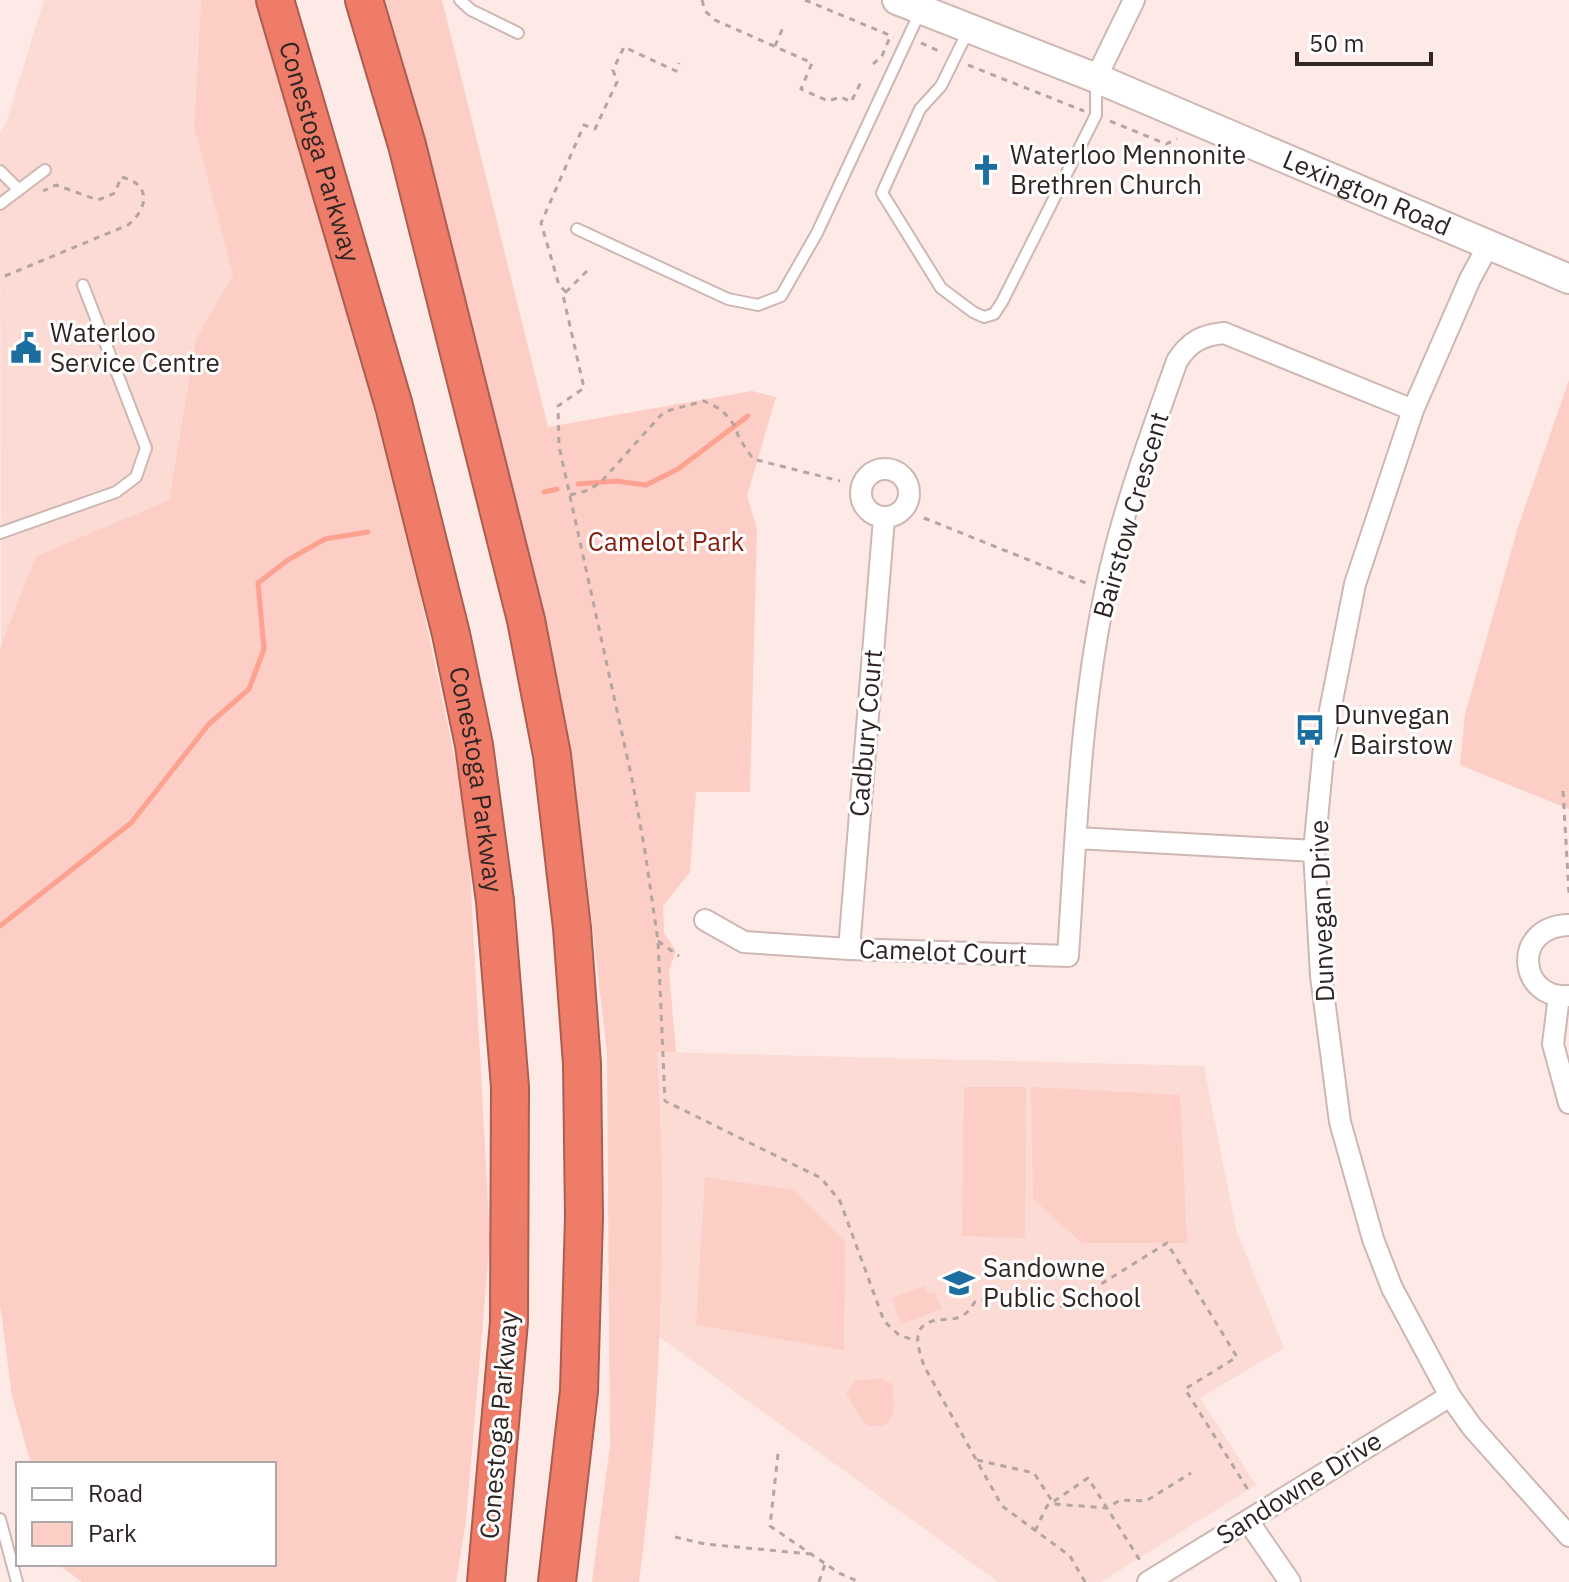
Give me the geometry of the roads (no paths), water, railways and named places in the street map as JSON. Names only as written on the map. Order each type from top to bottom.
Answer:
[{"type":"highway","name":"Conestoga Parkway","points":[[275,0],[394,406],[451,634],[474,745],[493,886],[510,1087],[510,1307],[486,1582]]},
{"type":"highway","points":[[364,0],[407,145],[515,574],[552,755],[572,928],[582,1064],[584,1217],[579,1391],[557,1582]]},
{"type":"main road","name":"Lexington Road","points":[[909,5],[1096,78],[1569,279]]},
{"type":"street","points":[[1096,78],[1134,0]]},
{"type":"street","name":"Dunvegan Drive","points":[[1488,246],[1470,279],[1413,410],[1355,584],[1325,736],[1314,851],[1321,976],[1340,1122],[1373,1239],[1392,1288],[1450,1396],[1472,1427],[1569,1536]]},
{"type":"street","name":"Bairstow Crescent","points":[[1076,838],[1088,702],[1107,582],[1139,467],[1177,361],[1186,346],[1208,334],[1224,333],[1413,410]]},
{"type":"street","name":"Cadbury Court","points":[[849,949],[884,518]]},
{"type":"street","points":[[1076,838],[1314,851]]},
{"type":"street","name":"Camelot Court","points":[[705,920],[744,942],[849,949],[1068,956],[1076,838]]},
{"type":"street","points":[[1569,925],[1554,925],[1543,930],[1529,949],[1528,961],[1534,981],[1543,990],[1564,996],[1553,1044],[1569,1103]]},
{"type":"street","name":"Sandowne Drive","points":[[1148,1582],[1450,1396]]},
{"type":"street","points":[[1248,1521],[1290,1582]]},
{"type":"lane","points":[[460,0],[471,10],[518,33]]},
{"type":"lane","points":[[577,229],[728,299],[758,305],[781,296],[817,233],[906,40],[909,5]]},
{"type":"lane","points":[[969,29],[941,86],[920,109],[882,193],[941,288],[984,317],[994,314],[1002,302],[1096,115],[1096,78]]},
{"type":"lane","points":[[0,204],[45,170]]},
{"type":"lane","points":[[0,171],[19,190]]},
{"type":"lane","points":[[0,533],[116,492],[136,477],[146,448],[83,285]]},
{"type":"lane","points":[[0,1519],[15,1579],[0,1578]]},
{"type":"waterway","points":[[578,484],[616,481],[646,485],[678,469],[748,416]]},
{"type":"waterway","points":[[544,492],[557,489]]},
{"type":"waterway","points":[[0,926],[131,823],[209,724],[249,689],[264,649],[258,583],[288,560],[325,539],[368,532]]},
{"type":"place","name":"Waterloo Mennonite Brethren Church","points":[[986,170]]},
{"type":"place","name":"Waterloo Service Centre","points":[[26,348]]},
{"type":"place","name":"Dunvegan / Bairstow","points":[[1310,730]]},
{"type":"place","name":"Sandowne Public School","points":[[959,1283]]},
{"type":"park label","name":"Camelot Park","points":[[666,542]]}]
